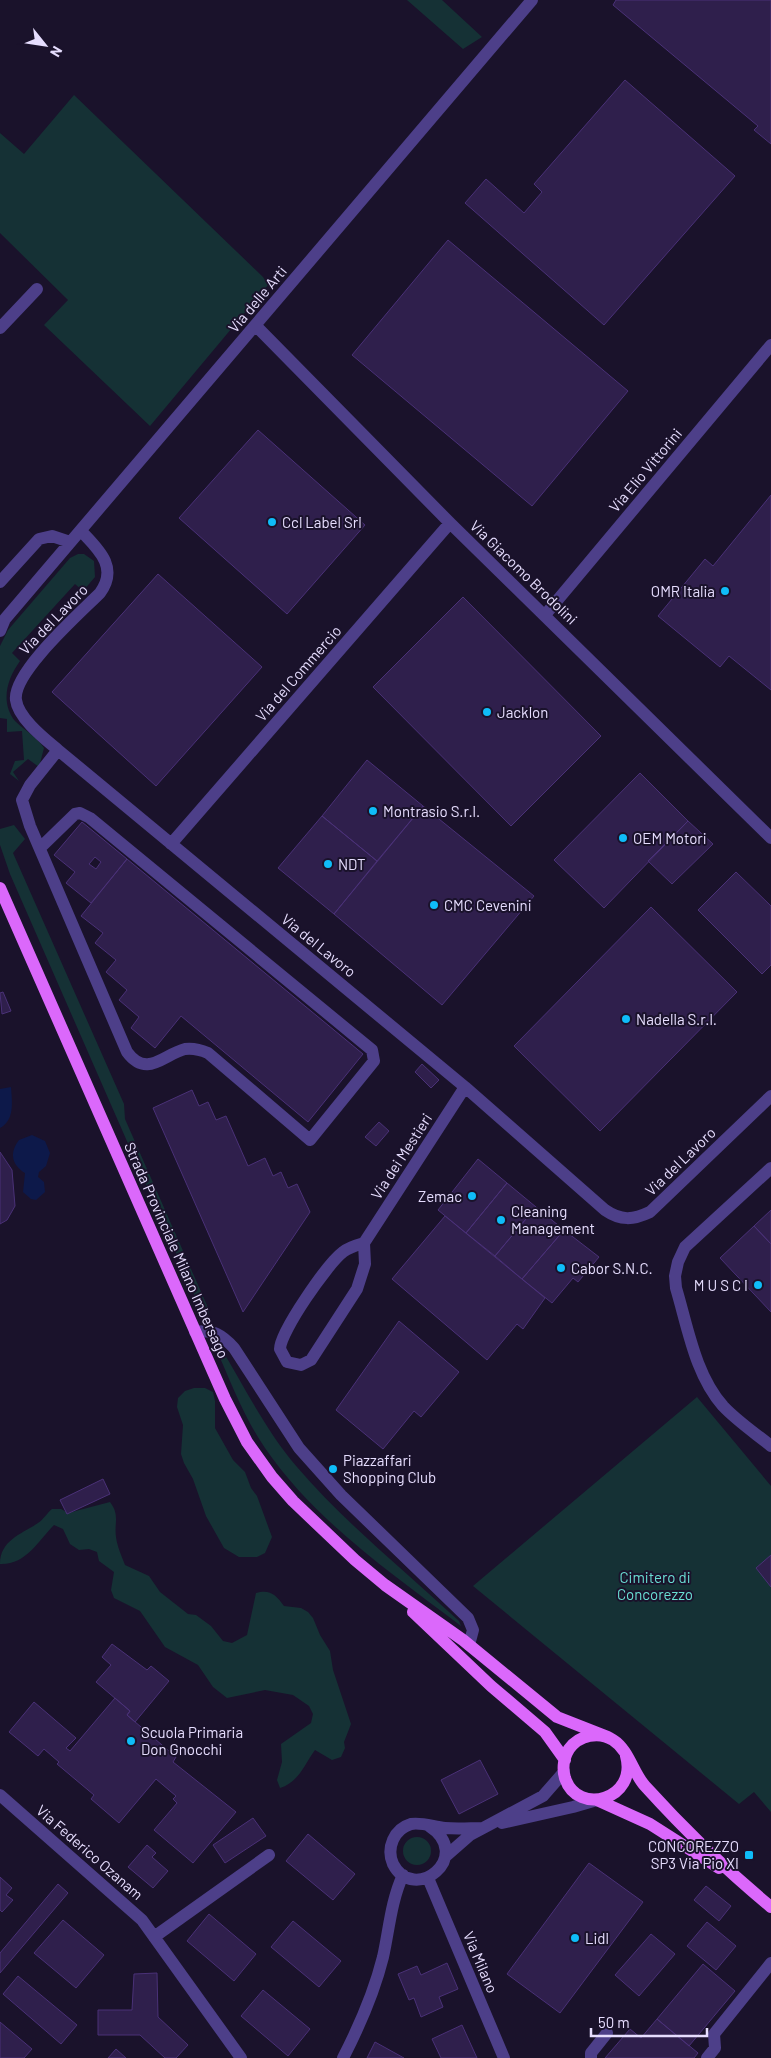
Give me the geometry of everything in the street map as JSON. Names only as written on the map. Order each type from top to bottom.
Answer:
[{"type":"main road","name":"Strada Provinciale Milano Imbersago","points":[[0,888],[236,1422],[262,1465],[293,1501],[355,1560],[385,1585],[491,1686],[545,1732],[564,1766]]},
{"type":"main road","name":"Strada Provinciale Milano Imbersago","points":[[385,1585],[469,1645],[557,1717],[608,1738]]},
{"type":"main road","points":[[738,1880],[644,1785],[620,1746],[608,1738],[592,1735],[579,1740],[570,1749],[564,1766],[567,1782],[575,1792],[655,1827],[738,1880],[771,1906]]},
{"type":"main road","points":[[597,1800],[611,1796],[622,1787],[628,1773],[626,1756]]},
{"type":"street","name":"Via delle Arti","points":[[2,624],[532,0]]},
{"type":"street","points":[[0,328],[37,290]]},
{"type":"street","name":"Via Giacomo Brodolini","points":[[256,326],[450,522],[771,838]]},
{"type":"street","name":"Via Elio Vittorini","points":[[544,615],[771,346]]},
{"type":"street","name":"Via del Commercio","points":[[171,844],[450,522]]},
{"type":"street","name":"Via del Lavoro","points":[[81,531],[103,555],[108,564],[107,579],[100,593],[28,668],[17,690],[16,700],[20,711],[37,731],[58,750],[465,1087],[605,1210],[622,1219],[640,1217],[656,1207],[771,1096]]},
{"type":"street","points":[[0,582],[39,539],[52,536],[70,542]]},
{"type":"street","points":[[40,848],[75,814],[80,813],[90,818],[372,1050],[374,1061],[310,1140],[208,1053],[195,1049],[184,1049],[159,1062],[149,1064],[138,1062],[130,1056],[30,826],[22,800],[30,785],[58,750]]},
{"type":"street","name":"Via dei Mestieri","points":[[364,1243],[465,1087]]},
{"type":"street","points":[[771,1168],[691,1240],[678,1262],[675,1276],[676,1288],[700,1369],[710,1387],[723,1405],[738,1420],[771,1446]]},
{"type":"street","points":[[364,1243],[365,1264],[354,1294],[311,1360],[301,1366],[287,1362],[280,1349],[284,1333],[334,1260],[347,1249],[364,1243]]},
{"type":"street","points":[[196,1332],[212,1331],[227,1340],[234,1348],[299,1448],[341,1495],[468,1618],[473,1630],[469,1645]]},
{"type":"street","points":[[564,1766],[543,1796],[487,1827],[470,1834],[446,1856],[440,1869],[428,1878],[419,1880],[403,1875],[396,1869],[390,1852],[396,1834],[411,1824],[487,1827],[597,1800]]},
{"type":"street","name":"Via Federico Ozanam","points":[[0,1795],[126,1904],[154,1937],[240,2058]]},
{"type":"street","points":[[429,1826],[442,1838],[446,1856]]},
{"type":"street","points":[[154,1937],[270,1855]]},
{"type":"street","points":[[343,2058],[373,1992],[383,1958],[393,1901],[403,1875]]},
{"type":"street","name":"Via Milano","points":[[428,1878],[504,2058]]},
{"type":"street","points":[[707,2058],[715,2048],[714,2034],[771,1963]]},
{"type":"street","points":[[591,2058],[591,2053],[607,2033]]},
{"type":"green space","points":[[407,0],[442,0],[482,37],[463,49]]},
{"type":"green space","points":[[74,95],[263,277],[268,285],[150,426],[44,325],[68,300],[0,233],[0,133],[24,154]]},
{"type":"green space","points":[[78,554],[84,554],[94,561],[95,577],[83,591],[75,584],[12,653],[20,661],[15,668],[7,691],[10,714],[44,748],[39,767],[28,759],[13,772],[19,781],[10,774],[15,761],[24,760],[22,731],[7,732],[7,719],[0,718],[0,646],[8,630],[70,558]]},
{"type":"green space","points":[[14,825],[25,839],[13,853],[124,1104],[125,1119],[209,1310],[209,1315],[200,1308],[10,874],[0,845],[0,829]]},
{"type":"green space","points":[[221,1348],[275,1439],[315,1488],[375,1546],[459,1621],[461,1626],[381,1565],[331,1523],[285,1475],[257,1436],[244,1412],[216,1349]]},
{"type":"green space","points":[[194,1388],[205,1388],[213,1392],[215,1428],[233,1460],[245,1472],[251,1488],[257,1496],[272,1537],[265,1553],[257,1557],[239,1557],[224,1548],[206,1516],[193,1479],[184,1463],[181,1454],[183,1425],[177,1407],[178,1398],[185,1391]]},
{"type":"green space","name":"Cimitero di Concorezzo","points":[[697,1397],[771,1486],[771,1812],[754,1792],[739,1804],[473,1586]]},
{"type":"green space","points":[[110,1502],[115,1511],[117,1540],[125,1565],[149,1576],[160,1592],[188,1614],[196,1615],[211,1626],[223,1641],[232,1643],[247,1635],[256,1593],[269,1592],[284,1606],[301,1608],[308,1612],[330,1651],[333,1670],[351,1724],[341,1757],[332,1760],[315,1750],[297,1777],[280,1788],[277,1780],[282,1762],[281,1744],[311,1723],[313,1714],[309,1706],[293,1695],[265,1690],[227,1698],[213,1687],[198,1665],[165,1647],[140,1611],[114,1598],[111,1590],[114,1572],[99,1561],[97,1552],[89,1549],[79,1550],[70,1544],[63,1529],[54,1525],[31,1551],[17,1561],[0,1564],[1,1556],[8,1543],[40,1521],[52,1509],[61,1509],[68,1513]]},
{"type":"green space","points":[[417,1837],[427,1841],[431,1851],[427,1861],[417,1865],[407,1861],[403,1851],[407,1841]]},
{"type":"shaded area","points":[[11,1087],[12,1110],[5,1125],[0,1128],[0,1089]]},
{"type":"shaded area","points":[[32,1135],[45,1141],[50,1153],[46,1166],[39,1172],[38,1177],[44,1182],[45,1192],[36,1200],[31,1199],[23,1192],[25,1173],[17,1166],[13,1158],[14,1150],[19,1140]]},
{"type":"building","points":[[616,0],[771,0],[771,144],[754,130],[758,126],[613,5]]},
{"type":"building","points":[[625,80],[735,176],[604,325],[465,203],[486,179],[524,213],[542,192],[534,184]]},
{"type":"building","points":[[448,240],[628,391],[532,506],[352,355]]},
{"type":"building","name":"Ccl Label Srl","points":[[258,430],[365,525],[287,614],[179,518]]},
{"type":"building","name":"OMR Italia","points":[[771,495],[771,690],[729,656],[720,667],[658,616],[705,559],[713,566]]},
{"type":"building","points":[[158,574],[262,667],[156,786],[52,692]]},
{"type":"building","name":"Jacklon","points":[[463,597],[601,736],[511,826],[373,687]]},
{"type":"building","name":"Montrasio S.r.l.","points":[[367,760],[423,806],[377,861],[322,816]]},
{"type":"building","name":"OEM Motori","points":[[640,773],[688,821],[604,908],[554,860]]},
{"type":"building","name":"CMC Cevenini","points":[[423,806],[534,896],[442,1005],[334,914]]},
{"type":"building","name":"NDT","points":[[322,816],[377,861],[334,914],[278,868]]},
{"type":"building","points":[[688,821],[713,844],[672,884],[648,861]]},
{"type":"building","points":[[82,822],[127,859],[91,903],[66,883],[75,872],[54,855]],"holes":[[[95,857],[101,862],[96,869],[89,864]]]},
{"type":"building","points":[[127,859],[363,1054],[308,1122],[181,1016],[155,1048],[131,1028],[139,1017],[119,1000],[127,990],[106,972],[116,960],[95,943],[103,933],[81,916]]},
{"type":"building","points":[[736,872],[771,906],[771,965],[762,974],[698,910]]},
{"type":"building","name":"Nadella S.r.l.","points":[[651,907],[737,992],[600,1131],[514,1046]]},
{"type":"building","points":[[3,992],[11,1011],[2,1014],[0,993]]},
{"type":"building","points":[[422,1064],[439,1080],[431,1088],[415,1072]]},
{"type":"building","points":[[192,1090],[199,1106],[208,1102],[216,1120],[226,1116],[248,1166],[265,1158],[273,1176],[281,1172],[288,1188],[297,1184],[310,1212],[243,1312],[153,1108]]},
{"type":"building","points":[[379,1122],[389,1131],[376,1146],[365,1137]]},
{"type":"building","points":[[0,1152],[12,1170],[15,1206],[7,1220],[0,1224]]},
{"type":"building","name":"Zemac","points":[[478,1159],[507,1183],[466,1233],[438,1210]]},
{"type":"building","name":"Cleaning Management","points":[[507,1183],[536,1207],[495,1256],[466,1233]]},
{"type":"building","points":[[536,1207],[564,1230],[522,1279],[495,1256]]},
{"type":"building","points":[[771,1210],[771,1244],[754,1226]]},
{"type":"building","points":[[445,1216],[545,1298],[523,1329],[517,1324],[487,1360],[392,1279]]},
{"type":"building","name":"M U S C I","points":[[754,1226],[771,1244],[771,1312],[720,1258]]},
{"type":"building","name":"Cabor S.N.C.","points":[[564,1230],[599,1257],[578,1282],[573,1278],[552,1303],[522,1279]]},
{"type":"building","points":[[399,1321],[459,1372],[421,1417],[414,1411],[383,1449],[336,1410]]},
{"type":"building","points":[[103,1479],[110,1494],[67,1514],[60,1500]]},
{"type":"building","points":[[771,1555],[771,1587],[756,1568]]},
{"type":"building","points":[[112,1644],[147,1670],[151,1666],[169,1681],[135,1722],[127,1715],[130,1711],[96,1682],[111,1665],[102,1657]]},
{"type":"building","points":[[115,1698],[130,1711],[127,1715],[176,1757],[173,1762],[236,1812],[193,1863],[154,1830],[177,1803],[173,1799],[176,1796],[156,1779],[119,1823],[91,1799],[94,1795],[57,1764],[59,1762],[44,1749],[38,1756],[9,1732],[34,1702],[76,1738],[66,1748],[70,1751]]},
{"type":"building","points":[[480,1760],[498,1794],[459,1814],[441,1780]]},
{"type":"building","points":[[253,1818],[266,1836],[225,1863],[213,1845]]},
{"type":"building","points":[[308,1834],[355,1874],[333,1900],[286,1861]]},
{"type":"building","points":[[147,1845],[156,1853],[152,1857],[168,1871],[153,1888],[128,1867]]},
{"type":"building","name":"Lidl","points":[[589,1863],[643,1902],[560,2013],[507,1974]]},
{"type":"building","points":[[0,1877],[12,1888],[6,1895],[13,1900],[2,1912],[0,1910]]},
{"type":"building","points":[[58,1884],[68,1893],[0,1973],[0,1953]]},
{"type":"building","points":[[706,1886],[731,1906],[719,1921],[694,1900]]},
{"type":"building","points":[[209,1914],[256,1954],[234,1981],[187,1941]]},
{"type":"building","points":[[63,1920],[104,1955],[76,1988],[34,1953]]},
{"type":"building","points":[[293,1921],[341,1961],[319,1987],[271,1947]]},
{"type":"building","points":[[707,1922],[736,1946],[716,1970],[687,1946]]},
{"type":"building","points":[[651,1934],[675,1954],[639,1996],[615,1975]]},
{"type":"building","points":[[447,1963],[458,1989],[439,1997],[443,2007],[421,2017],[414,1998],[409,2000],[398,1974],[417,1966],[421,1975]]},
{"type":"building","points":[[703,1964],[735,1991],[689,2046],[657,2019]]},
{"type":"building","points":[[157,1973],[158,2017],[188,2045],[176,2058],[165,2058],[140,2035],[98,2035],[98,2010],[132,2010],[134,1974]]},
{"type":"building","points":[[18,1976],[77,2025],[61,2044],[3,1994]]},
{"type":"building","points":[[263,1990],[310,2029],[288,2056],[241,2016]]},
{"type":"building","points":[[657,2019],[698,2053],[694,2058],[605,2058],[630,2029],[641,2038]]},
{"type":"building","points":[[0,2022],[32,2049],[24,2058],[0,2058]]},
{"type":"building","points":[[462,2025],[477,2058],[441,2058],[432,2039]]},
{"type":"building","points":[[375,2042],[404,2058],[367,2058]]},
{"type":"building","points":[[116,2049],[126,2058],[108,2058]]},
{"type":"place","name":"Ccl Label Srl","points":[[272,522]]},
{"type":"place","name":"OMR Italia","points":[[725,591]]},
{"type":"place","name":"Jacklon","points":[[487,712]]},
{"type":"place","name":"Montrasio S.r.l.","points":[[373,811]]},
{"type":"place","name":"OEM Motori","points":[[623,838]]},
{"type":"place","name":"NDT","points":[[328,864]]},
{"type":"place","name":"CMC Cevenini","points":[[434,905]]},
{"type":"place","name":"Nadella S.r.l.","points":[[626,1019]]},
{"type":"place","name":"Zemac","points":[[472,1196]]},
{"type":"place","name":"Cleaning Management","points":[[501,1220]]},
{"type":"place","name":"Cabor S.N.C.","points":[[561,1268]]},
{"type":"place","name":"M U S C I","points":[[758,1285]]},
{"type":"place","name":"Piazzaffari Shopping Club","points":[[333,1469]]},
{"type":"place","name":"Scuola Primaria Don Gnocchi","points":[[131,1741]]},
{"type":"place","name":"CONCOREZZO SP3 Via Pio XI","points":[[749,1855]]},
{"type":"place","name":"Lidl","points":[[575,1938]]}]
